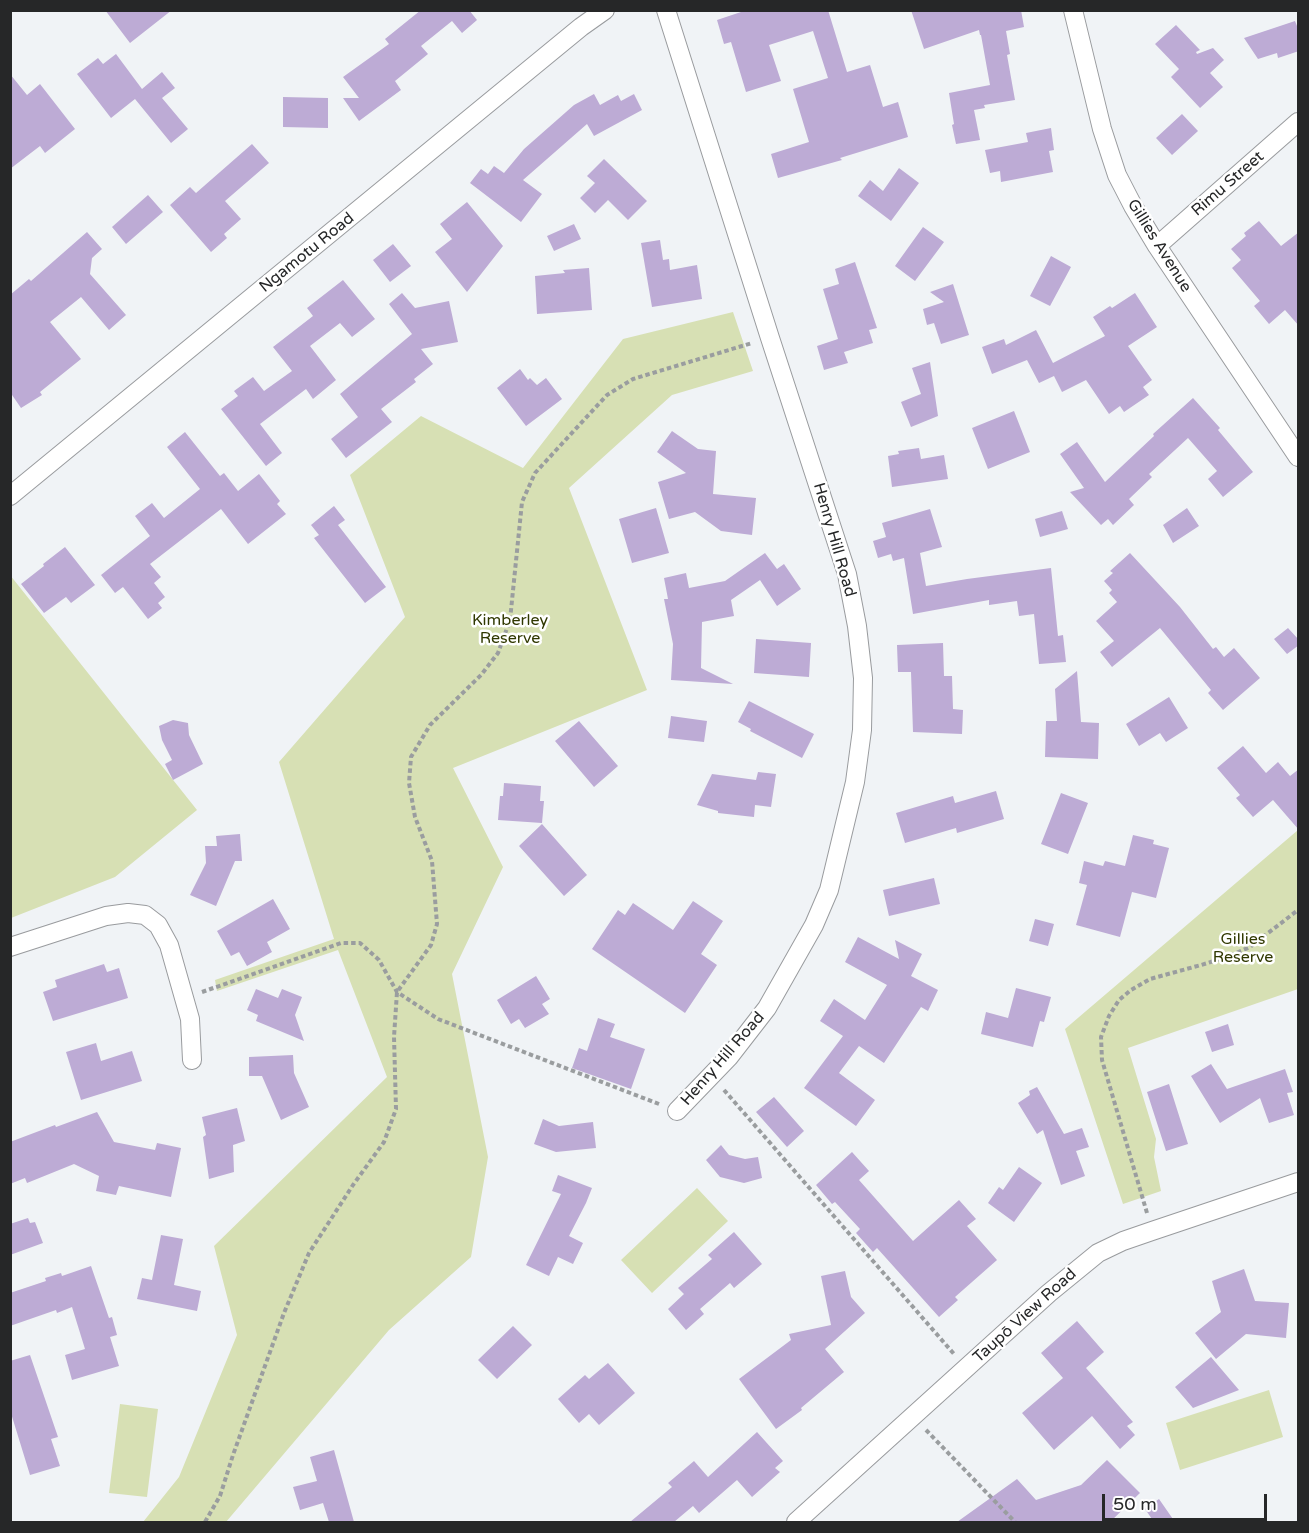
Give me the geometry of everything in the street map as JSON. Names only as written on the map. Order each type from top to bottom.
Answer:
[{"type":"street","name":"Ngamotu Road","points":[[10,496],[572,34],[605,10]]},
{"type":"street","name":"Henry Hill Road","points":[[666,10],[847,573],[857,626],[863,678],[862,730],[855,783],[829,890],[814,925],[767,1008],[729,1058],[677,1111]]},
{"type":"street","name":"Gillies Avenue","points":[[1073,10],[1102,129],[1117,175],[1157,246],[1299,457]]},
{"type":"street","name":"Rimu Street","points":[[1157,246],[1299,122]]},
{"type":"street","points":[[10,947],[106,916],[128,913],[145,915],[158,926],[169,945],[190,1019],[192,1060]]},
{"type":"street","name":"Taupō View Road","points":[[796,1522],[1049,1293],[1098,1253],[1123,1241],[1299,1182]]},
{"type":"path","points":[[205,1522],[220,1496],[284,1313],[309,1253],[384,1142],[396,1110],[394,1037],[397,992],[431,945],[437,924],[432,861],[416,817],[408,783],[411,758],[430,725],[481,675],[498,653],[510,620],[522,502],[535,473],[607,395],[633,379],[770,338]]},
{"type":"path","points":[[1152,1231],[1102,1060],[1101,1037],[1109,1016],[1119,1000],[1150,979],[1227,957],[1250,947],[1299,910]]},
{"type":"path","points":[[184,998],[341,943],[360,943],[379,960],[397,992],[438,1019],[677,1111]]},
{"type":"path","points":[[711,1076],[966,1368]]},
{"type":"path","points":[[913,1416],[1015,1522]]},
{"type":"green space","name":"Kimberley Reserve","points":[[733,312],[753,371],[672,395],[569,488],[647,690],[453,768],[503,867],[452,974],[488,1157],[471,1257],[389,1330],[226,1522],[143,1522],[179,1477],[237,1335],[214,1246],[387,1077],[338,950],[217,991],[215,980],[334,939],[279,762],[405,617],[350,475],[421,416],[523,468],[623,339]]},
{"type":"green space","points":[[10,575],[197,810],[115,877],[11,918]]},
{"type":"green space","name":"Gillies Reserve","points":[[1298,830],[1298,989],[1128,1048],[1156,1139],[1154,1157],[1161,1191],[1123,1204],[1065,1029]]},
{"type":"green space","points":[[697,1188],[728,1221],[652,1293],[621,1260]]},
{"type":"green space","points":[[1269,1390],[1283,1437],[1180,1470],[1166,1423]]},
{"type":"green space","points":[[120,1404],[158,1409],[147,1497],[109,1493]]},
{"type":"building","points":[[105,10],[172,10],[130,43]]},
{"type":"building","points":[[421,10],[469,10],[477,20],[462,33],[452,21],[421,46],[428,54],[395,81],[401,90],[359,121],[343,98],[359,98],[343,77],[389,44],[385,39]]},
{"type":"building","points":[[747,10],[828,10],[847,72],[870,65],[883,107],[898,102],[908,137],[840,158],[842,160],[778,178],[771,154],[809,142],[793,89],[828,78],[813,31],[769,45],[781,81],[746,92],[731,42],[724,44],[717,20]]},
{"type":"building","points":[[911,10],[1021,10],[1024,27],[1006,31],[1010,54],[1007,55],[1015,100],[984,105],[985,108],[974,110],[980,140],[956,144],[949,93],[990,85],[979,30],[924,49]]},
{"type":"building","points":[[1295,21],[1299,31],[1299,51],[1278,58],[1277,53],[1258,59],[1244,38]]},
{"type":"building","points":[[1176,25],[1200,50],[1196,52],[1197,54],[1213,48],[1224,60],[1210,73],[1223,87],[1200,108],[1171,77],[1179,69],[1155,44]]},
{"type":"building","points":[[116,54],[142,89],[162,72],[175,88],[162,98],[188,129],[171,143],[135,99],[111,118],[77,74],[98,58],[103,64]]},
{"type":"building","points":[[10,74],[27,95],[40,84],[75,129],[45,153],[40,146],[10,169]]},
{"type":"building","points":[[594,94],[600,105],[618,95],[621,101],[634,94],[642,110],[594,136],[587,124],[523,180],[542,194],[521,222],[470,183],[481,169],[488,174],[494,166],[504,173],[524,149],[574,105]]},
{"type":"building","points":[[283,97],[328,98],[328,128],[283,127]]},
{"type":"building","points":[[1182,114],[1198,131],[1172,155],[1156,138]]},
{"type":"building","points":[[1051,128],[1054,150],[1049,151],[1053,172],[1001,182],[1000,171],[990,173],[985,150],[1028,142],[1026,133]]},
{"type":"building","points":[[252,144],[269,163],[225,201],[241,219],[224,234],[227,238],[211,252],[170,205],[190,187],[196,193]]},
{"type":"building","points":[[604,159],[647,201],[628,220],[608,200],[595,213],[580,198],[595,183],[587,176]]},
{"type":"building","points":[[899,168],[919,183],[891,221],[858,196],[870,180],[883,191]]},
{"type":"building","points":[[148,195],[163,212],[126,244],[112,227]]},
{"type":"building","points":[[467,202],[503,246],[467,292],[435,252],[452,239],[440,224]]},
{"type":"building","points":[[1259,221],[1281,246],[1299,232],[1299,326],[1285,310],[1269,324],[1254,306],[1260,301],[1232,268],[1241,260],[1231,249],[1246,236],[1244,233]]},
{"type":"building","points":[[574,224],[581,239],[554,251],[547,236]]},
{"type":"building","points":[[923,227],[944,242],[915,281],[895,266]]},
{"type":"building","points":[[87,232],[102,249],[92,258],[90,274],[126,315],[109,330],[81,297],[50,322],[81,359],[40,392],[42,395],[21,408],[10,392],[10,295],[29,279],[31,281]]},
{"type":"building","points":[[660,240],[663,260],[669,259],[670,270],[697,265],[702,299],[652,307],[641,243]]},
{"type":"building","points":[[393,244],[411,266],[390,282],[373,260]]},
{"type":"building","points":[[1051,256],[1071,267],[1050,306],[1030,296]]},
{"type":"building","points":[[855,262],[877,328],[869,330],[873,343],[844,352],[848,363],[824,370],[817,346],[838,339],[823,289],[839,284],[835,269]]},
{"type":"building","points":[[589,268],[592,310],[537,314],[535,276],[565,273],[563,270]]},
{"type":"building","points":[[343,280],[375,319],[352,337],[340,323],[310,346],[336,380],[313,399],[306,389],[260,424],[282,453],[266,466],[221,409],[238,396],[234,391],[253,377],[264,391],[292,371],[273,347],[313,316],[307,308]]},
{"type":"building","points":[[953,284],[969,335],[941,344],[934,323],[927,325],[923,309],[944,302],[930,292]]},
{"type":"building","points":[[402,293],[415,308],[449,301],[458,342],[421,349],[433,364],[414,379],[416,382],[381,409],[392,422],[346,458],[331,439],[358,417],[340,394],[412,334],[389,304]]},
{"type":"building","points":[[1135,293],[1157,327],[1128,346],[1152,380],[1143,387],[1149,395],[1124,412],[1120,406],[1109,414],[1086,380],[1062,392],[1054,376],[1039,383],[1027,360],[992,374],[982,347],[1004,339],[1006,345],[1036,330],[1053,363],[1105,336],[1093,317]]},
{"type":"building","points":[[930,362],[938,416],[911,427],[901,402],[921,394],[912,368]]},
{"type":"building","points":[[520,369],[528,380],[530,378],[537,385],[546,378],[562,399],[526,426],[497,388]]},
{"type":"building","points":[[1193,398],[1220,428],[1218,430],[1253,472],[1223,497],[1208,479],[1217,471],[1188,438],[1149,474],[1152,477],[1129,499],[1134,505],[1113,525],[1108,519],[1101,525],[1070,492],[1084,488],[1060,454],[1077,442],[1105,482]]},
{"type":"building","points":[[1014,411],[1030,452],[988,469],[972,428]]},
{"type":"building","points":[[672,431],[698,449],[716,451],[713,494],[756,498],[752,535],[721,531],[695,512],[669,519],[658,482],[686,473],[657,452]]},
{"type":"building","points":[[185,432],[220,476],[224,473],[238,491],[259,474],[280,501],[277,504],[286,514],[248,544],[221,509],[150,564],[161,577],[154,583],[165,597],[158,603],[162,608],[148,619],[123,587],[115,593],[101,575],[150,536],[135,516],[152,503],[164,518],[200,489],[167,447]]},
{"type":"building","points":[[919,448],[921,459],[944,455],[948,479],[892,487],[888,456],[899,454],[898,451]]},
{"type":"building","points":[[334,506],[345,520],[338,525],[386,587],[365,603],[314,538],[319,535],[311,525]]},
{"type":"building","points":[[656,508],[669,553],[632,563],[619,519]]},
{"type":"building","points":[[1187,508],[1199,526],[1173,543],[1163,525]]},
{"type":"building","points":[[930,509],[942,547],[920,553],[926,586],[1051,568],[1058,636],[1063,635],[1066,662],[1039,664],[1034,614],[1019,616],[1017,601],[989,605],[989,600],[913,614],[904,558],[893,561],[891,554],[878,558],[873,541],[886,537],[882,523]]},
{"type":"building","points":[[1062,511],[1068,529],[1040,537],[1035,519]]},
{"type":"building","points":[[65,547],[95,585],[71,603],[66,597],[44,613],[21,584]]},
{"type":"building","points":[[765,553],[777,569],[784,564],[801,589],[777,606],[760,580],[731,600],[734,616],[702,622],[701,668],[733,684],[671,680],[673,644],[664,599],[668,599],[664,578],[686,573],[689,588],[725,581]]},
{"type":"building","points":[[1130,553],[1180,607],[1213,649],[1216,647],[1224,657],[1234,648],[1260,678],[1223,710],[1208,693],[1211,690],[1160,628],[1112,667],[1100,652],[1114,641],[1096,621],[1117,602],[1109,593],[1112,590],[1104,581],[1113,573],[1110,571]]},
{"type":"building","points":[[1288,628],[1299,640],[1299,645],[1287,654],[1274,639]]},
{"type":"building","points":[[756,639],[811,643],[809,677],[754,673]]},
{"type":"building","points":[[943,643],[944,676],[952,676],[953,709],[963,710],[962,734],[913,732],[911,672],[898,672],[897,645]]},
{"type":"building","points":[[1077,671],[1081,722],[1099,723],[1098,759],[1045,757],[1046,721],[1057,721],[1055,689]]},
{"type":"building","points":[[1169,697],[1188,728],[1166,742],[1160,733],[1139,746],[1126,724]]},
{"type":"building","points":[[749,701],[814,734],[802,758],[750,731],[751,729],[738,722]]},
{"type":"building","points":[[671,716],[707,721],[704,742],[668,738]]},
{"type":"building","points":[[173,720],[188,723],[189,735],[203,764],[173,780],[165,764],[172,760],[162,740],[159,726]]},
{"type":"building","points":[[579,721],[618,766],[594,787],[555,741]]},
{"type":"building","points":[[1243,746],[1266,773],[1278,762],[1290,776],[1299,769],[1299,830],[1273,800],[1253,817],[1236,798],[1240,795],[1217,768]]},
{"type":"building","points":[[758,772],[776,774],[771,807],[755,805],[754,817],[718,813],[718,811],[697,805],[712,774],[756,780]]},
{"type":"building","points":[[504,783],[541,786],[540,801],[544,801],[542,823],[498,820],[500,796],[503,796]]},
{"type":"building","points":[[996,791],[1004,819],[957,833],[956,828],[905,843],[896,813],[953,796],[955,803]]},
{"type":"building","points":[[1061,793],[1088,803],[1068,854],[1041,844]]},
{"type":"building","points":[[542,824],[587,875],[564,896],[519,846]]},
{"type":"building","points":[[240,834],[242,861],[235,861],[216,906],[190,895],[206,863],[205,846],[217,846],[216,836]]},
{"type":"building","points":[[1133,835],[1154,840],[1153,844],[1169,848],[1156,898],[1132,892],[1120,937],[1076,925],[1087,885],[1079,883],[1084,861],[1103,866],[1105,861],[1125,866]]},
{"type":"building","points":[[934,878],[940,904],[889,916],[883,890]]},
{"type":"building","points":[[273,899],[290,929],[267,942],[272,952],[247,966],[239,952],[231,956],[217,931]]},
{"type":"building","points":[[693,901],[723,921],[701,954],[717,965],[685,1013],[592,949],[618,910],[625,915],[633,903],[673,930]]},
{"type":"building","points":[[1035,919],[1054,924],[1048,946],[1029,941]]},
{"type":"building","points":[[858,937],[899,959],[895,940],[922,954],[911,976],[938,990],[928,1011],[921,1007],[884,1063],[859,1046],[839,1073],[875,1100],[856,1126],[804,1088],[843,1036],[820,1021],[834,999],[865,1020],[887,985],[845,962]]},
{"type":"building","points":[[104,964],[107,972],[119,968],[128,998],[53,1021],[43,992],[57,987],[55,980]]},
{"type":"building","points":[[536,976],[550,999],[542,1004],[549,1014],[525,1028],[519,1019],[511,1024],[497,1000]]},
{"type":"building","points":[[1016,988],[1051,997],[1044,1022],[1040,1021],[1033,1047],[981,1034],[986,1012],[1008,1018]]},
{"type":"building","points":[[256,989],[278,998],[282,989],[302,997],[295,1015],[304,1041],[256,1021],[258,1015],[247,1010]]},
{"type":"building","points":[[598,1018],[615,1024],[610,1037],[645,1049],[631,1089],[572,1068],[579,1048],[587,1051]]},
{"type":"building","points":[[1228,1024],[1234,1045],[1212,1052],[1205,1032]]},
{"type":"building","points":[[96,1043],[101,1061],[132,1051],[142,1081],[81,1100],[66,1052]]},
{"type":"building","points":[[293,1055],[294,1073],[309,1107],[281,1120],[262,1076],[249,1076],[249,1057]]},
{"type":"building","points":[[1211,1064],[1227,1089],[1285,1069],[1293,1092],[1287,1093],[1294,1115],[1269,1123],[1260,1098],[1220,1123],[1191,1076]]},
{"type":"building","points":[[1169,1084],[1188,1144],[1166,1151],[1147,1092]]},
{"type":"building","points":[[1037,1087],[1064,1134],[1082,1128],[1089,1147],[1076,1151],[1085,1176],[1061,1185],[1043,1130],[1037,1134],[1018,1103],[1030,1095],[1029,1091]]},
{"type":"building","points":[[774,1097],[804,1131],[787,1147],[756,1112]]},
{"type":"building","points":[[237,1108],[245,1141],[233,1145],[234,1172],[209,1179],[203,1137],[206,1135],[202,1117]]},
{"type":"building","points":[[97,1112],[114,1142],[155,1150],[157,1143],[181,1148],[171,1197],[119,1186],[116,1195],[96,1191],[99,1176],[74,1164],[27,1183],[25,1178],[10,1184],[10,1142]]},
{"type":"building","points":[[543,1119],[559,1126],[593,1122],[596,1148],[556,1152],[534,1144]]},
{"type":"building","points":[[721,1145],[729,1155],[745,1159],[758,1157],[762,1178],[744,1183],[720,1177],[706,1160]]},
{"type":"building","points":[[852,1152],[869,1171],[859,1180],[913,1241],[959,1200],[976,1219],[967,1226],[997,1260],[955,1297],[958,1300],[939,1317],[877,1248],[873,1252],[856,1233],[860,1229],[835,1202],[832,1204],[816,1185]]},
{"type":"building","points":[[1019,1167],[1042,1183],[1014,1222],[988,1203],[999,1187],[1003,1190]]},
{"type":"building","points":[[558,1175],[592,1188],[569,1236],[583,1243],[573,1264],[558,1257],[549,1276],[526,1265],[561,1194],[552,1191]]},
{"type":"building","points":[[28,1218],[30,1223],[35,1222],[43,1243],[10,1255],[10,1224]]},
{"type":"building","points":[[734,1232],[762,1264],[734,1288],[730,1283],[700,1309],[704,1314],[686,1330],[668,1309],[684,1294],[678,1288],[712,1259],[708,1255]]},
{"type":"building","points":[[161,1235],[183,1239],[174,1285],[201,1291],[197,1311],[137,1299],[142,1278],[152,1280]]},
{"type":"building","points":[[91,1266],[109,1318],[112,1317],[117,1335],[110,1337],[119,1366],[72,1380],[65,1355],[85,1349],[72,1307],[57,1313],[56,1310],[10,1326],[10,1293],[46,1281],[45,1278],[61,1273],[62,1276]]},
{"type":"building","points":[[1244,1269],[1255,1301],[1289,1303],[1286,1338],[1246,1334],[1216,1359],[1195,1333],[1221,1312],[1212,1281]]},
{"type":"building","points":[[845,1271],[851,1297],[865,1313],[825,1349],[844,1372],[801,1408],[802,1410],[776,1429],[739,1379],[791,1340],[789,1334],[831,1325],[821,1276]]},
{"type":"building","points":[[1077,1321],[1104,1352],[1086,1368],[1133,1422],[1127,1426],[1135,1435],[1120,1449],[1092,1416],[1054,1450],[1022,1413],[1063,1378],[1041,1353]]},
{"type":"building","points":[[513,1326],[532,1345],[497,1379],[478,1360]]},
{"type":"building","points":[[30,1355],[58,1437],[51,1439],[60,1466],[30,1475],[10,1410],[10,1361]]},
{"type":"building","points":[[1211,1357],[1239,1390],[1193,1408],[1175,1387]]},
{"type":"building","points":[[608,1363],[635,1393],[599,1425],[589,1414],[579,1423],[558,1399],[585,1375],[589,1379]]},
{"type":"building","points":[[757,1432],[783,1461],[775,1468],[780,1472],[752,1497],[737,1480],[699,1513],[693,1506],[674,1522],[630,1522],[672,1487],[668,1483],[694,1461],[708,1477]]},
{"type":"building","points":[[334,1450],[354,1522],[329,1522],[323,1503],[300,1510],[293,1487],[317,1481],[310,1457]]},
{"type":"building","points":[[1107,1460],[1140,1493],[1110,1522],[957,1522],[1017,1479],[1036,1500],[1081,1485]]},
{"type":"building","points":[[1159,1499],[1175,1522],[1154,1522],[1145,1509]]}]
